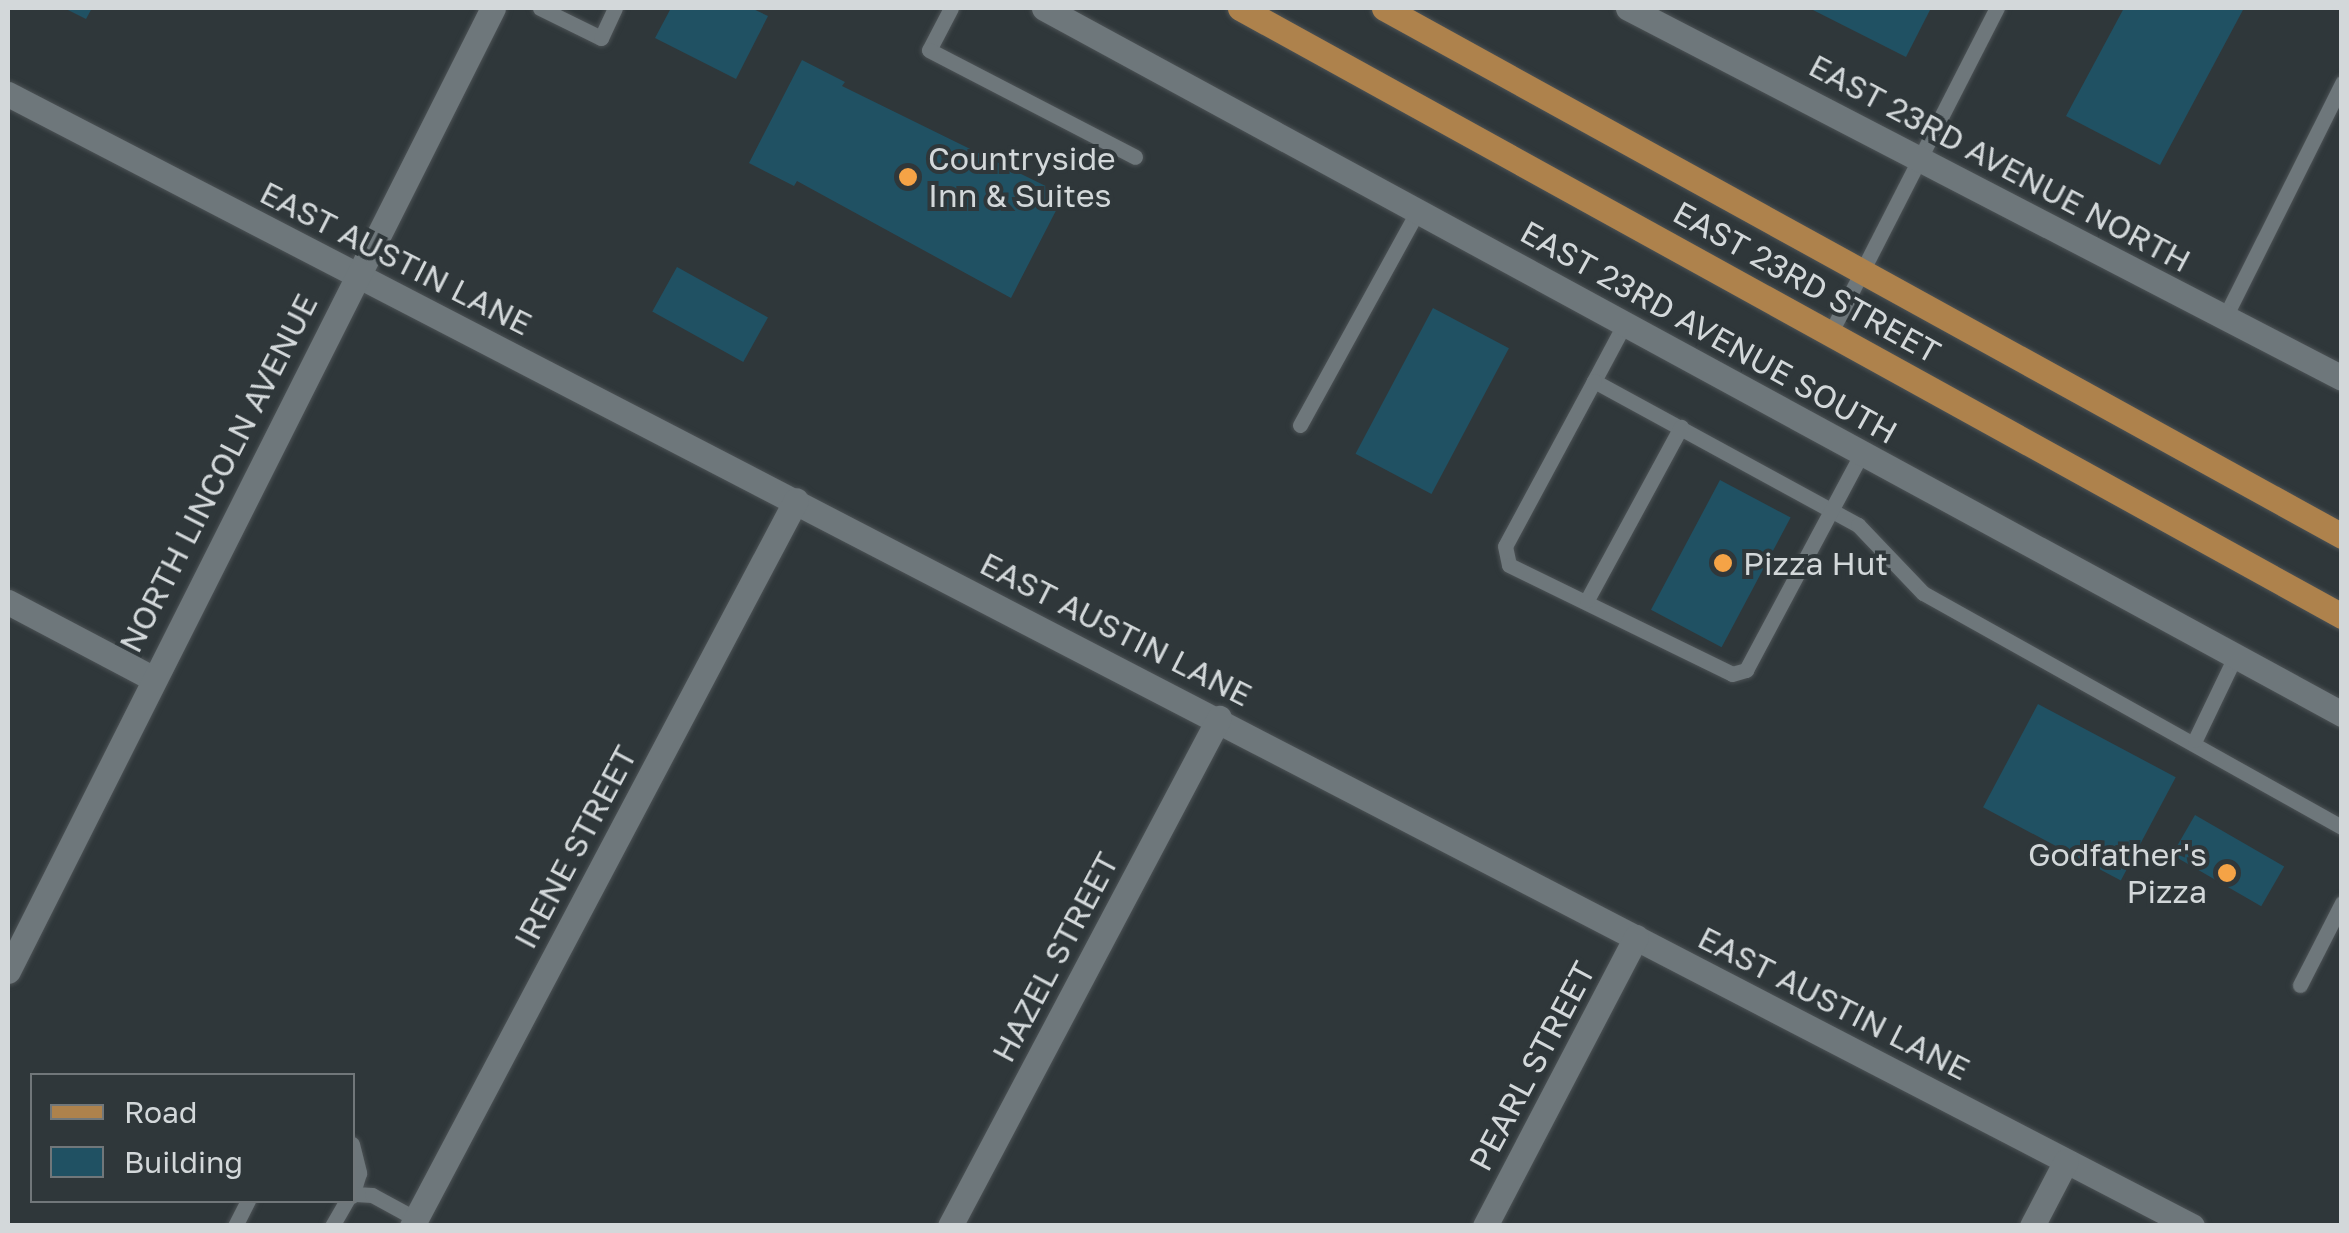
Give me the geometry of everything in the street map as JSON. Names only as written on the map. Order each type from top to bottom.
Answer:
[{"type":"main road","name":"EAST 23RD STREET","points":[[1240,8],[2342,616]]},
{"type":"main road","name":"EAST 23RD STREET","points":[[1384,8],[2342,536]]},
{"type":"street","name":"EAST 23RD AVENUE SOUTH","points":[[1044,8],[2342,714]]},
{"type":"street","name":"EAST 23RD AVENUE NORTH","points":[[1628,8],[1661,15],[1921,157],[2342,378]]},
{"type":"street","name":"NORTH LINCOLN AVENUE","points":[[8,971],[150,677],[356,274],[484,10]]},
{"type":"street","name":"EAST AUSTIN LANE","points":[[8,94],[2192,1226]]},
{"type":"street","name":"IRENE STREET","points":[[414,1222],[796,500]]},
{"type":"street","points":[[8,602],[150,677]]},
{"type":"street","name":"HAZEL STREET","points":[[950,1226],[1218,718]]},
{"type":"street","name":"PEARL STREET","points":[[1486,1226],[1636,937]]},
{"type":"street","points":[[2032,1226],[2066,1161]]},
{"type":"lane","points":[[540,8],[600,38],[615,8]]},
{"type":"lane","points":[[951,8],[929,50],[1135,157]]},
{"type":"lane","points":[[1831,332],[1997,8]]},
{"type":"lane","points":[[2225,317],[2342,83]]},
{"type":"lane","points":[[1300,425],[1418,210]]},
{"type":"lane","points":[[1625,323],[1506,546],[1509,565],[1732,674],[1746,670],[1862,453]]},
{"type":"lane","points":[[1594,381],[1858,524],[1923,593],[2196,740],[2342,827]]},
{"type":"lane","points":[[1587,600],[1680,427]]},
{"type":"lane","points":[[2196,740],[2236,656]]},
{"type":"lane","points":[[2300,985],[2342,903]]},
{"type":"lane","points":[[355,1156],[359,1173],[355,1185]]},
{"type":"lane","points":[[355,1197],[372,1195],[414,1222]]},
{"type":"lane","points":[[235,1226],[246,1203]]},
{"type":"lane","points":[[332,1226],[347,1203]]},
{"type":"building","points":[[64,8],[92,8],[86,19]]},
{"type":"building","points":[[671,8],[751,8],[768,16],[736,79],[655,38]]},
{"type":"building","points":[[1809,8],[1931,8],[1906,57]]},
{"type":"building","points":[[2124,8],[2244,8],[2160,165],[2066,116]]},
{"type":"building","points":[[802,60],[845,82],[842,86],[1064,195],[1011,298],[797,181],[794,186],[749,163]]},
{"type":"building","points":[[677,267],[768,317],[743,362],[652,312]]},
{"type":"building","points":[[1433,308],[1509,348],[1431,494],[1356,454]]},
{"type":"building","points":[[1720,480],[1791,518],[1722,647],[1651,610]]},
{"type":"building","points":[[2038,704],[2176,777],[2121,881],[1983,807]]},
{"type":"building","points":[[2195,815],[2284,867],[2261,906],[2172,855]]},
{"type":"place","name":"Countryside Inn & Suites","points":[[908,177]]},
{"type":"place","name":"Pizza Hut","points":[[1723,563]]},
{"type":"place","name":"Godfather's Pizza","points":[[2227,873]]}]
